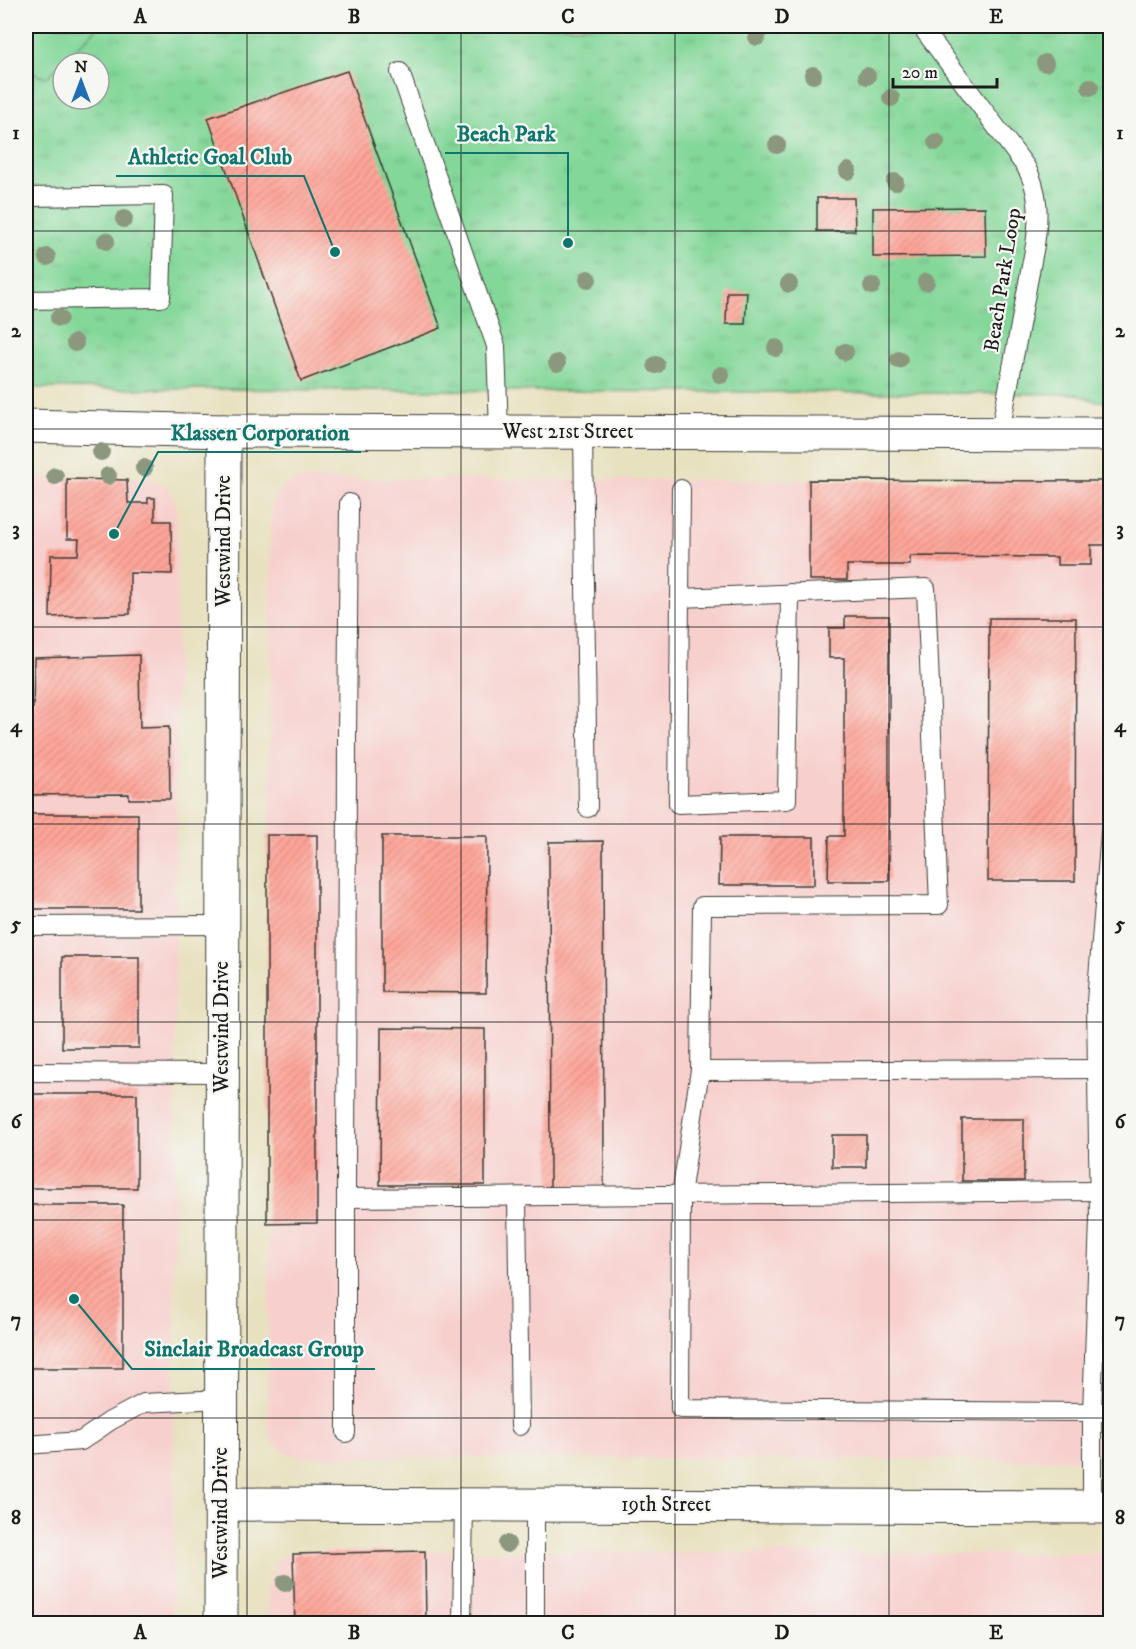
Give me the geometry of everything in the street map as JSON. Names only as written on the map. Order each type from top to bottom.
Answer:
[{"type":"street","name":"West 21st Street","points":[[26,426],[224,431],[1110,434]]},
{"type":"street","name":"Westwind Drive","points":[[220,1623],[224,431]]},
{"type":"street","name":"19th Street","points":[[221,1504],[1101,1507]]},
{"type":"lane","name":"Beach Park Loop","points":[[921,26],[1026,167],[1037,194],[1038,221],[1035,245],[1000,432]]},
{"type":"lane","points":[[400,72],[496,346],[499,432]]},
{"type":"lane","points":[[26,197],[164,195],[161,298],[26,300]]},
{"type":"lane","points":[[583,432],[588,808]]},
{"type":"lane","points":[[681,489],[678,804],[787,800],[790,593]]},
{"type":"lane","points":[[346,1434],[346,740],[349,503]]},
{"type":"lane","points":[[680,598],[926,588],[939,905],[702,906],[700,1070],[681,1195],[680,1409],[1101,1412]]},
{"type":"lane","points":[[1101,1507],[1105,1220],[1099,1191],[1096,1001],[1110,833]]},
{"type":"lane","points":[[26,926],[223,925]]},
{"type":"lane","points":[[700,1070],[1097,1069]]},
{"type":"lane","points":[[26,1072],[222,1073]]},
{"type":"lane","points":[[346,1198],[1099,1191]]},
{"type":"lane","points":[[517,1197],[520,1426]]},
{"type":"lane","points":[[26,1445],[81,1441],[110,1421],[144,1403],[221,1399]]},
{"type":"lane","points":[[462,1623],[464,1504]]},
{"type":"lane","points":[[534,1505],[535,1623]]},
{"type":"shaded area","points":[[26,477],[147,478],[168,487],[177,508],[173,1623],[26,1624]]},
{"type":"shaded area","points":[[297,479],[1110,481],[1110,1460],[300,1457],[284,1452],[272,1441],[268,1425],[271,509],[279,490]]},
{"type":"shaded area","points":[[299,1551],[1110,1554],[1110,1623],[268,1624],[268,1582],[277,1560]]},
{"type":"green space","points":[[26,26],[1110,26],[1110,402],[1095,401],[1076,394],[26,388]]},
{"type":"green space","points":[[26,26],[99,26],[74,51],[51,51],[51,73],[47,77],[37,75],[26,68]]},
{"type":"building","points":[[347,71],[441,328],[301,381],[208,118]]},
{"type":"building","points":[[817,198],[854,198],[855,231],[817,231]]},
{"type":"building","points":[[985,207],[986,256],[873,257],[873,208]]},
{"type":"building","points":[[727,292],[747,292],[745,324],[726,324]]},
{"type":"building","points":[[67,479],[127,480],[128,503],[148,503],[148,498],[155,498],[155,521],[171,521],[172,574],[130,573],[130,614],[50,617],[51,555],[78,555],[79,539],[67,539]]},
{"type":"building","points":[[809,480],[1110,481],[1110,545],[1091,545],[1091,565],[1057,565],[1057,557],[910,556],[910,565],[847,565],[847,580],[809,580]]},
{"type":"building","points":[[845,616],[889,616],[889,881],[828,881],[829,836],[844,836],[844,658],[829,658],[829,628],[845,628]]},
{"type":"building","points":[[989,618],[1076,618],[1075,881],[988,881]]},
{"type":"building","points":[[139,655],[140,728],[169,727],[170,799],[129,799],[129,794],[26,795],[26,708],[33,708],[34,658]]},
{"type":"building","points":[[26,814],[138,814],[138,909],[26,909]]},
{"type":"building","points":[[267,835],[317,835],[317,1223],[267,1224]]},
{"type":"building","points":[[382,836],[487,836],[486,993],[382,992]]},
{"type":"building","points":[[720,837],[814,837],[814,885],[719,885]]},
{"type":"building","points":[[603,841],[604,1187],[550,1187],[549,842]]},
{"type":"building","points":[[62,957],[139,957],[139,1048],[62,1048]]},
{"type":"building","points":[[381,1028],[485,1029],[485,1185],[380,1185]]},
{"type":"building","points":[[26,1094],[137,1094],[137,1188],[26,1188]]},
{"type":"building","points":[[962,1119],[1024,1119],[1024,1181],[962,1181]]},
{"type":"building","points":[[832,1135],[866,1135],[866,1167],[832,1167]]},
{"type":"building","points":[[29,1205],[123,1205],[123,1368],[26,1368],[26,1230],[29,1230]]},
{"type":"building","points":[[425,1551],[426,1624],[295,1624],[293,1554]]},
{"type":"place","name":"Beach Park","points":[[568,243]]},
{"type":"place","name":"Athletic Goal Club","points":[[335,252]]},
{"type":"place","name":"Klassen Corporation","points":[[114,534]]},
{"type":"place","name":"Sinclair Broadcast Group","points":[[74,1299]]}]
